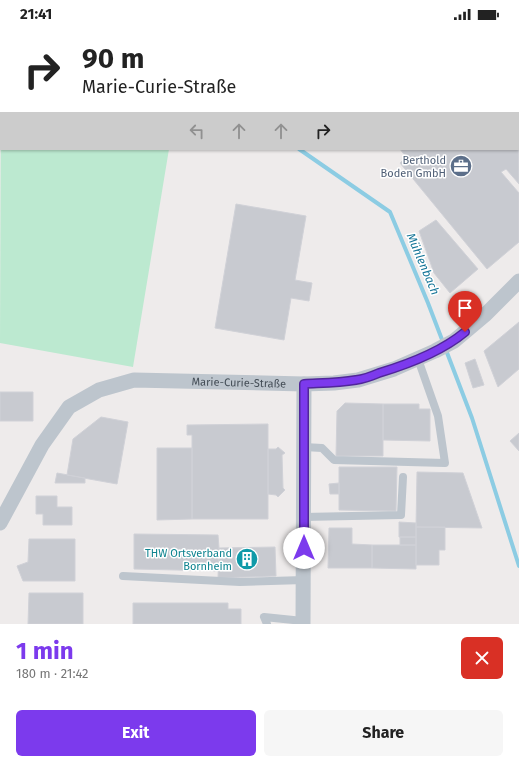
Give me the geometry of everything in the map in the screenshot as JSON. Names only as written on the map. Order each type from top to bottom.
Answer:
[{"type":"street","name":"Marie-Curie-Straße","points":[[0,523],[42,445],[69,408],[99,390],[134,380],[304,384],[334,383],[358,380],[394,369],[454,341],[486,314],[519,281]]},
{"type":"street","points":[[303,622],[304,384]]},
{"type":"lane","points":[[304,447],[322,448],[334,460],[445,463],[438,416],[418,359]]},
{"type":"lane","points":[[304,517],[401,515],[403,477]]},
{"type":"lane","points":[[123,576],[240,582],[304,580]]},
{"type":"lane","points":[[267,624],[264,618],[303,622]]},
{"type":"green space","points":[[1,150],[169,150],[133,367],[0,343]]},
{"type":"building","name":"Berthold Boden GmbH","points":[[401,150],[519,150],[519,184],[506,169],[501,172],[519,193],[519,242],[487,269],[400,163],[406,157]]},
{"type":"building","points":[[236,204],[306,216],[295,280],[312,283],[309,301],[291,298],[284,340],[215,328]]},
{"type":"building","points":[[436,220],[478,269],[450,293],[434,273],[419,231]]},
{"type":"building","points":[[519,322],[519,369],[498,387],[484,351]]},
{"type":"building","points":[[475,359],[484,385],[473,388],[465,363]]},
{"type":"building","points":[[0,392],[33,392],[33,421],[0,421]]},
{"type":"building","points":[[345,403],[383,404],[383,456],[336,456],[337,411]]},
{"type":"building","points":[[383,404],[419,404],[419,409],[430,409],[430,441],[383,440]]},
{"type":"building","points":[[101,417],[128,422],[117,484],[67,475],[73,439]]},
{"type":"building","points":[[268,424],[268,519],[192,519],[192,435],[187,435],[187,425]]},
{"type":"building","points":[[519,433],[519,451],[510,441]]},
{"type":"building","points":[[278,447],[285,453],[282,455],[283,488],[285,490],[278,497],[276,495],[268,494],[268,449],[276,449]]},
{"type":"building","points":[[157,448],[192,448],[192,519],[157,520]]},
{"type":"building","points":[[339,467],[397,467],[396,511],[339,510]]},
{"type":"building","points":[[417,472],[463,473],[482,528],[416,527]]},
{"type":"building","points":[[57,473],[85,478],[85,483],[55,483]]},
{"type":"building","points":[[339,483],[339,494],[330,494],[329,484]]},
{"type":"building","points":[[36,496],[57,496],[57,507],[72,507],[72,525],[43,525],[43,514],[36,514]]},
{"type":"building","points":[[399,522],[416,523],[416,537],[399,537]]},
{"type":"building","points":[[416,527],[445,527],[445,550],[439,550],[439,565],[416,565]]},
{"type":"building","points":[[329,528],[352,528],[352,544],[372,545],[372,568],[328,568]]},
{"type":"building","points":[[134,534],[218,535],[219,571],[134,569]]},
{"type":"building","points":[[400,537],[416,537],[416,545],[400,545]]},
{"type":"building","points":[[29,539],[75,539],[75,581],[23,581],[17,566],[28,562]]},
{"type":"building","points":[[372,545],[416,545],[416,569],[372,568]]},
{"type":"building","name":"THW Ortsverband Bornheim","points":[[275,547],[276,576],[218,578],[219,548]]},
{"type":"building","points":[[29,593],[83,593],[83,624],[28,624]]},
{"type":"building","points":[[133,603],[228,603],[228,609],[241,609],[241,624],[133,624]]},
{"type":"waterway","name":"Mühlenbach","points":[[300,150],[390,212],[428,303],[472,418],[519,566]]},
{"type":"place","name":"Berthold Boden GmbH","points":[[461,166]]},
{"type":"place","name":"THW Ortsverband Bornheim","points":[[247,559]]},
{"type":"route","points":[[304,548],[304,384],[334,383],[358,380],[394,369],[435,351],[454,341],[465,332]]}]
